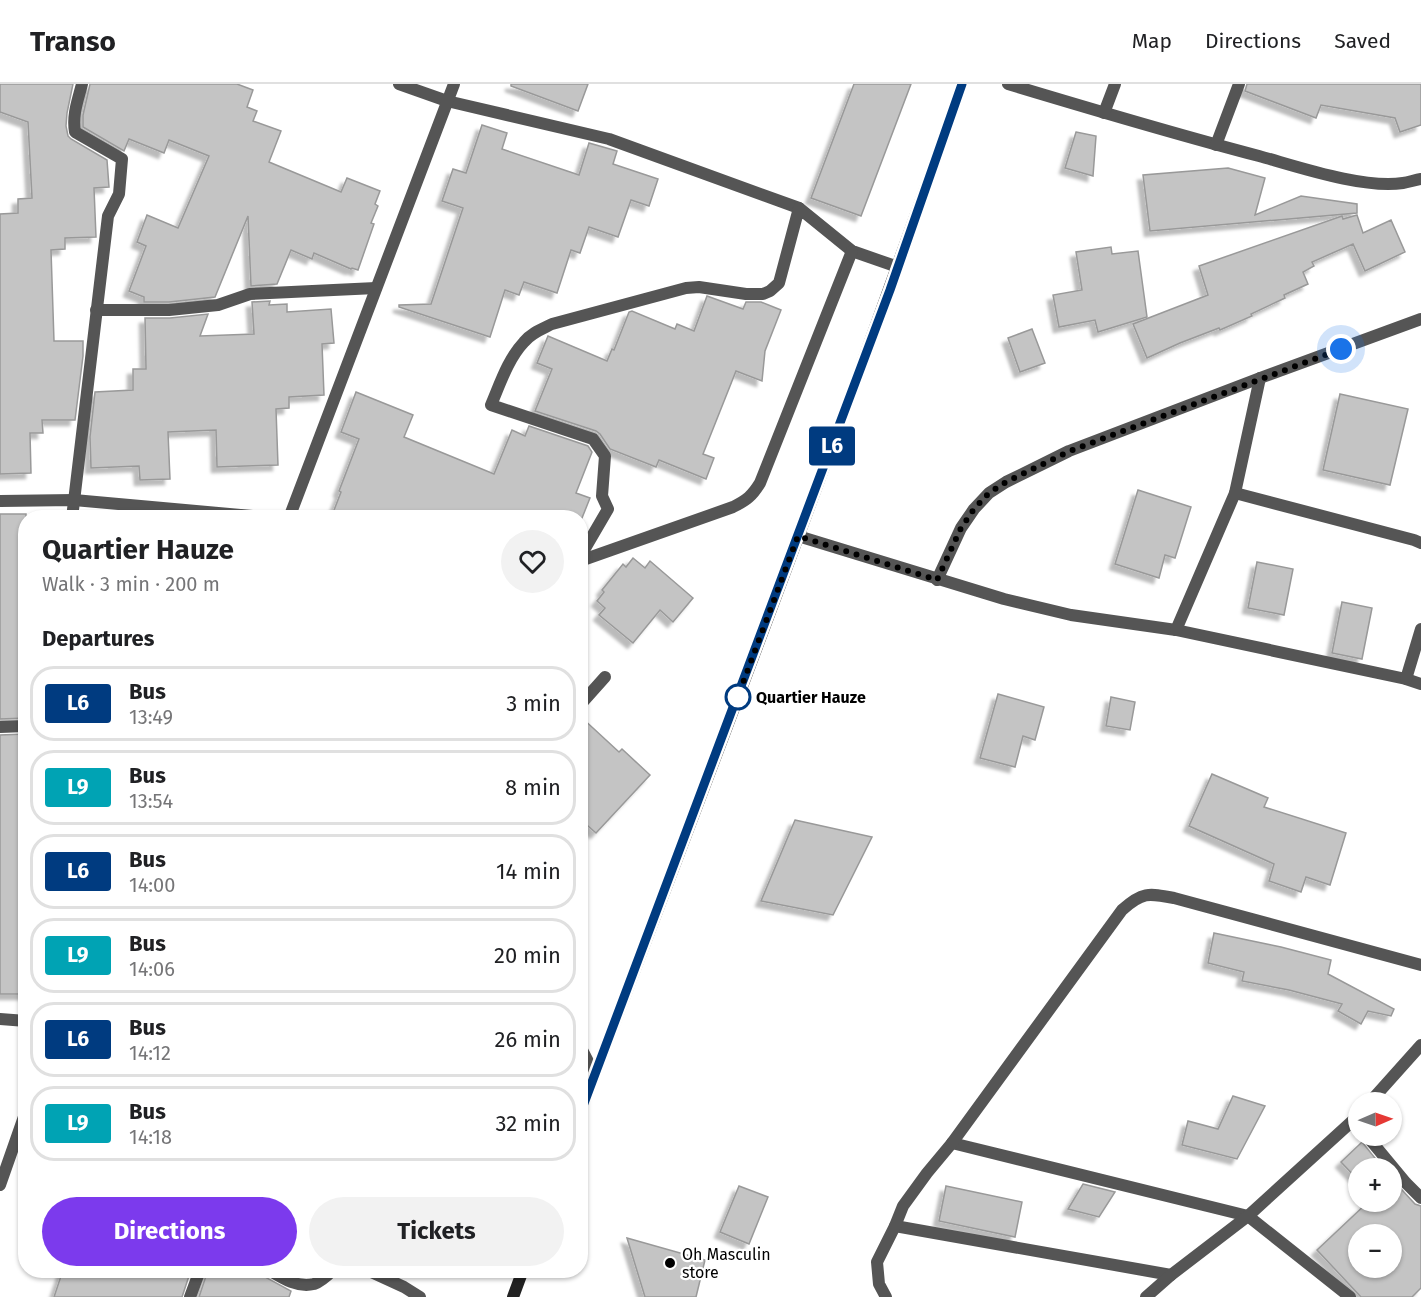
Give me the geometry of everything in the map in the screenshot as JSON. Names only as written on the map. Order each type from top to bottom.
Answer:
[{"type":"main road","points":[[588,1094],[898,267],[962,84]]},
{"type":"main road","points":[[513,1297],[520,1278]]},
{"type":"street","points":[[73,510],[108,216],[118,194],[122,159],[75,132],[75,113],[82,84]]},
{"type":"street","points":[[399,84],[447,101],[609,139],[799,208],[852,251],[898,267]]},
{"type":"street","points":[[291,510],[454,84]]},
{"type":"street","points":[[1008,84],[1216,145],[1362,182],[1385,184],[1421,179]]},
{"type":"street","points":[[1104,113],[1115,84]]},
{"type":"street","points":[[1216,145],[1239,84]]},
{"type":"street","points":[[588,545],[608,509],[602,496],[605,456],[593,439],[491,405],[515,354],[525,340],[552,324],[686,288],[699,287],[746,294],[763,294],[770,291],[779,283],[799,208]]},
{"type":"street","points":[[588,556],[733,507],[751,496],[760,483],[852,251]]},
{"type":"street","points":[[96,310],[169,310],[218,305],[250,294],[376,288]]},
{"type":"street","points":[[937,580],[961,528],[974,509],[989,493],[1006,482],[1070,451],[1421,319]]},
{"type":"street","points":[[1176,630],[1235,493],[1260,378]]},
{"type":"street","points":[[1235,493],[1421,543]]},
{"type":"street","points":[[0,501],[74,500],[185,510]]},
{"type":"street","points":[[798,536],[937,580],[1071,615],[1176,630],[1421,684]]},
{"type":"street","points":[[1406,679],[1421,629]]},
{"type":"street","points":[[588,696],[605,677]]},
{"type":"street","points":[[0,727],[18,726]]},
{"type":"street","points":[[886,1297],[879,1284],[877,1262],[903,1206],[952,1143],[1122,910],[1132,900],[1142,895],[1155,894],[1174,897],[1421,964]]},
{"type":"street","points":[[0,1019],[18,1020]]},
{"type":"street","points":[[1379,1092],[1420,1047]]},
{"type":"street","points":[[588,1060],[596,1075]]},
{"type":"street","points":[[1146,1297],[1248,1216],[1348,1129]]},
{"type":"street","points":[[0,1185],[18,1134]]},
{"type":"street","points":[[952,1143],[1248,1216],[1350,1297]]},
{"type":"street","points":[[1375,1146],[1421,1198]]},
{"type":"street","points":[[895,1226],[1171,1275]]},
{"type":"street","points":[[190,1297],[197,1278]]},
{"type":"street","points":[[283,1278],[288,1281],[315,1284],[323,1278]]},
{"type":"street","points":[[384,1278],[420,1297]]},
{"type":"building","points":[[0,84],[73,84],[67,113],[68,136],[107,160],[109,187],[94,188],[96,237],[65,238],[65,249],[51,250],[54,341],[83,341],[83,356],[75,420],[42,420],[43,433],[30,433],[31,473],[0,474],[0,214],[18,213],[18,199],[32,198],[28,122],[0,112]]},
{"type":"building","points":[[90,84],[237,84],[253,90],[247,107],[257,111],[253,121],[281,131],[269,162],[341,192],[347,178],[380,191],[375,204],[378,206],[371,223],[374,224],[358,270],[314,253],[312,259],[291,250],[277,284],[251,286],[248,216],[215,297],[144,302],[144,297],[129,291],[146,246],[137,242],[147,215],[178,228],[209,156],[169,140],[164,153],[129,139],[124,151],[83,127],[83,115]]},
{"type":"building","points":[[511,84],[588,84],[578,111],[511,86]]},
{"type":"building","points":[[854,84],[911,84],[861,216],[811,198]]},
{"type":"building","points":[[1247,84],[1421,84],[1421,125],[1400,132],[1395,118],[1321,105],[1316,118],[1245,91]]},
{"type":"building","points":[[482,125],[507,133],[502,149],[579,175],[589,143],[617,151],[613,164],[658,179],[649,206],[631,200],[618,237],[589,227],[580,253],[571,250],[557,293],[524,282],[519,295],[505,290],[490,337],[399,307],[399,305],[431,304],[463,208],[442,201],[453,169],[466,173]]},
{"type":"building","points":[[1076,132],[1096,136],[1093,176],[1065,168]]},
{"type":"building","points":[[1228,168],[1265,178],[1255,215],[1301,196],[1357,204],[1357,213],[1150,231],[1143,175]]},
{"type":"building","points":[[1357,215],[1363,233],[1391,220],[1405,252],[1365,271],[1353,244],[1312,262],[1314,266],[1303,272],[1308,284],[1284,295],[1285,298],[1220,330],[1219,328],[1147,358],[1133,324],[1208,295],[1199,266],[1342,216],[1343,219]]},
{"type":"building","points":[[1111,247],[1112,254],[1138,251],[1147,317],[1098,332],[1095,320],[1059,327],[1053,295],[1082,290],[1076,252]]},
{"type":"building","points":[[707,296],[743,309],[746,302],[761,302],[781,310],[765,351],[762,381],[736,371],[703,454],[714,458],[706,479],[659,460],[656,467],[610,449],[596,431],[535,411],[552,369],[537,363],[548,336],[607,361],[612,349],[614,350],[629,312],[632,311],[675,329],[677,324],[694,331]]},
{"type":"building","points":[[270,301],[269,305],[287,304],[287,312],[331,309],[334,343],[322,344],[324,395],[289,397],[289,408],[276,409],[278,465],[217,467],[216,430],[168,432],[170,479],[140,480],[139,466],[91,468],[90,437],[95,392],[133,390],[133,369],[146,369],[145,318],[208,314],[200,336],[254,334],[252,302]]},
{"type":"building","points":[[1032,329],[1045,363],[1020,372],[1008,338]]},
{"type":"building","points":[[356,392],[413,415],[404,437],[494,474],[512,430],[525,436],[529,426],[588,446],[592,452],[576,493],[590,498],[585,510],[334,510],[359,439],[341,432]]},
{"type":"building","points":[[1340,394],[1408,409],[1390,485],[1323,470]]},
{"type":"building","points":[[1138,490],[1191,507],[1175,558],[1165,555],[1159,578],[1115,564]]},
{"type":"building","points":[[0,514],[18,514],[18,718],[0,719]]},
{"type":"building","points":[[633,558],[645,568],[650,561],[693,598],[673,622],[660,610],[633,643],[599,615],[605,608],[597,601],[604,592],[602,590],[623,564],[626,567]]},
{"type":"building","points":[[1257,562],[1293,569],[1284,615],[1248,608]]},
{"type":"building","points":[[1342,602],[1372,608],[1362,659],[1332,653]]},
{"type":"building","points":[[998,694],[1044,707],[1035,740],[1023,736],[1015,767],[980,758]]},
{"type":"building","points":[[1111,697],[1135,702],[1130,730],[1106,726]]},
{"type":"building","points":[[588,723],[619,752],[622,749],[650,775],[596,833],[588,826]]},
{"type":"building","points":[[18,734],[18,994],[0,994],[0,735]]},
{"type":"building","points":[[1212,774],[1268,798],[1264,807],[1346,833],[1330,885],[1306,877],[1301,892],[1269,881],[1274,864],[1189,826]]},
{"type":"building","points":[[795,820],[872,837],[833,915],[761,901]]},
{"type":"building","points":[[1214,933],[1331,960],[1328,974],[1394,1009],[1391,1016],[1368,1011],[1361,1024],[1338,1011],[1342,1004],[1242,981],[1244,972],[1208,963]]},
{"type":"building","points":[[1233,1096],[1265,1106],[1237,1159],[1182,1145],[1188,1121],[1218,1129]]},
{"type":"building","points":[[1358,1146],[1365,1146],[1375,1158],[1348,1158],[1348,1169],[1341,1162]]},
{"type":"building","points":[[1083,1184],[1115,1192],[1099,1217],[1068,1209]]},
{"type":"building","points":[[739,1186],[768,1197],[749,1244],[720,1232]]},
{"type":"building","points":[[946,1186],[1022,1202],[1015,1237],[939,1221]]},
{"type":"building","points":[[1402,1190],[1415,1204],[1421,1206],[1421,1288],[1412,1297],[1361,1297],[1317,1250],[1357,1212],[1402,1212]]},
{"type":"building","name":"Oh Masculin store","points":[[627,1238],[705,1260],[696,1297],[645,1297]]},
{"type":"building","points":[[60,1278],[188,1278],[182,1297],[54,1297]]},
{"type":"building","points":[[205,1278],[267,1278],[291,1291],[289,1297],[199,1297]]},
{"type":"bus line","name":"L6","points":[[588,1093],[890,290],[962,84]]},
{"type":"place","name":"Quartier Hauze","points":[[738,697]]},
{"type":"place","name":"Oh Masculin store","points":[[670,1263]]},
{"type":"route","points":[[738,697],[735,704],[798,536],[937,580],[961,528],[974,509],[989,493],[1006,482],[1070,451],[1341,349]]}]
